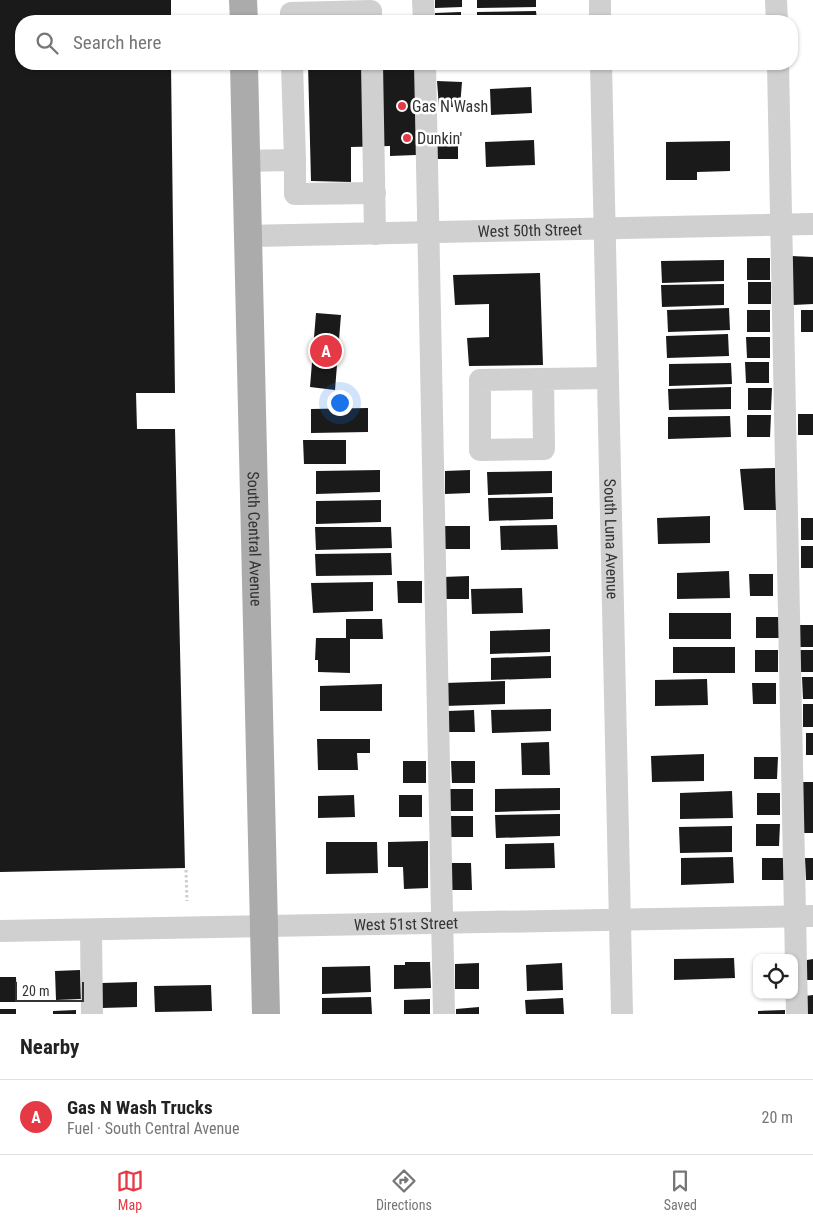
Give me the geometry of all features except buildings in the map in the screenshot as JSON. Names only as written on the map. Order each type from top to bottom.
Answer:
[{"type":"main road","points":[[243,0],[244,15]]},
{"type":"main road","name":"South Central Avenue","points":[[244,70],[266,1014]]},
{"type":"street","points":[[423,0],[424,15]]},
{"type":"street","points":[[600,0],[600,15]]},
{"type":"street","points":[[776,0],[777,15]]},
{"type":"street","points":[[291,15],[291,13],[371,11],[371,15]]},
{"type":"street","points":[[292,70],[295,194],[375,193]]},
{"type":"street","points":[[372,70],[376,234]]},
{"type":"street","points":[[425,70],[444,1014]]},
{"type":"street","name":"South Luna Avenue","points":[[601,70],[622,1014]]},
{"type":"street","points":[[778,70],[781,225],[804,916],[797,1014]]},
{"type":"street","points":[[247,161],[294,160]]},
{"type":"street","name":"West 50th Street","points":[[248,236],[813,224]]},
{"type":"street","points":[[542,379],[608,378]]},
{"type":"street","name":"West 51st Street","points":[[0,932],[804,916]]},
{"type":"street","points":[[91,930],[92,1014]]},
{"type":"path","points":[[186,870],[187,901]]},
{"type":"place","name":"Gas N Wash","points":[[402,106]]},
{"type":"place","name":"Dunkin'","points":[[407,138]]},
{"type":"place","name":"Gas N Wash Trucks","points":[[326,351]]}]
